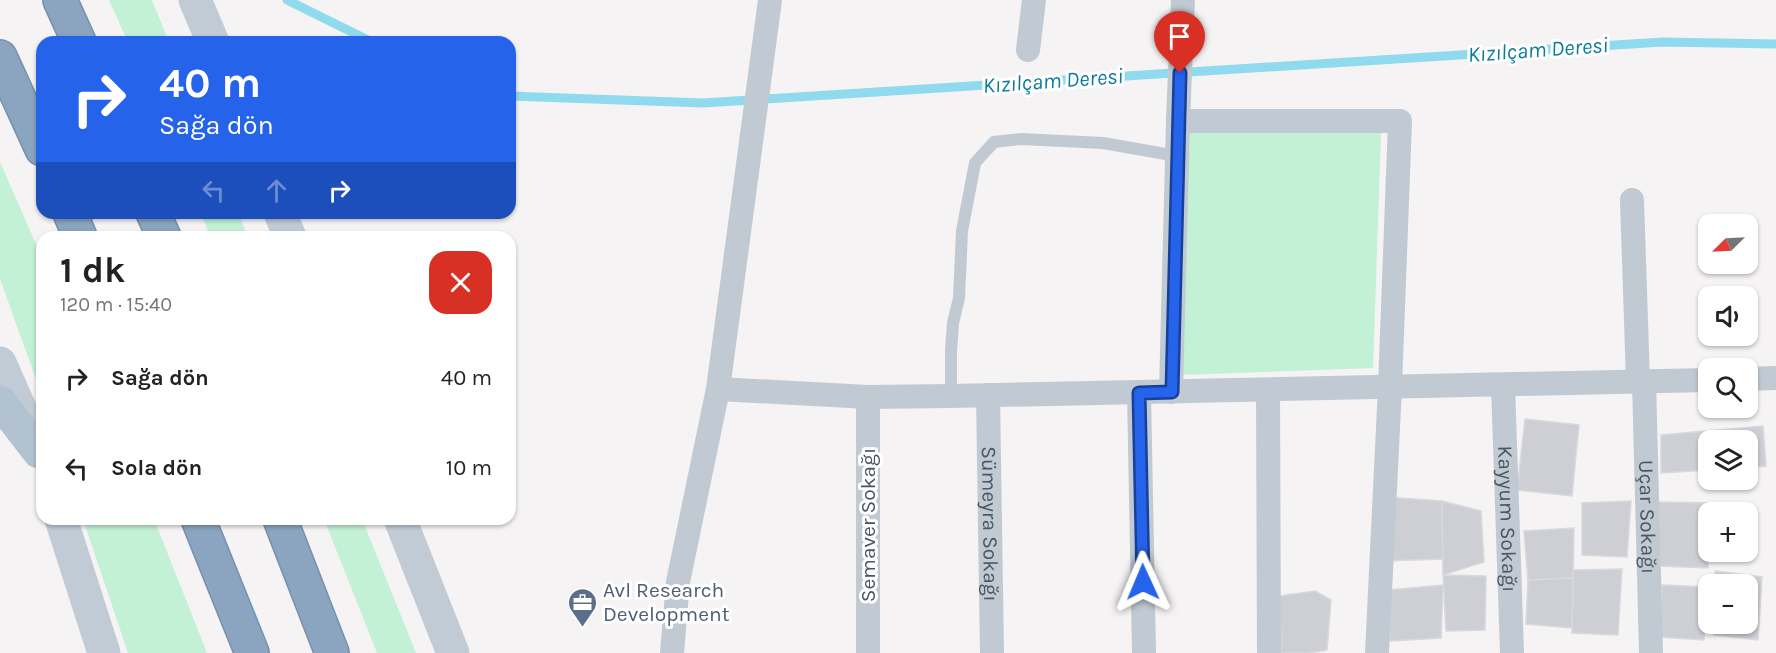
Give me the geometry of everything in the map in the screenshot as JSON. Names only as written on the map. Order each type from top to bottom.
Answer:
[{"type":"highway","points":[[60,0],[76,36]]},
{"type":"highway","points":[[0,57],[36,136]]},
{"type":"highway","points":[[200,525],[252,653]]},
{"type":"highway","points":[[282,525],[332,653]]},
{"type":"main road","points":[[195,0],[210,36]]},
{"type":"main road","points":[[0,363],[36,447]]},
{"type":"main road","points":[[0,402],[36,451]]},
{"type":"main road","points":[[63,525],[104,653]]},
{"type":"main road","points":[[402,525],[453,653]]},
{"type":"street","points":[[672,653],[678,582],[718,389],[770,0]]},
{"type":"street","points":[[1028,50],[1034,0]]},
{"type":"street","points":[[1172,392],[1183,0]]},
{"type":"street","points":[[1178,121],[1400,121],[1377,653]]},
{"type":"street","name":"Uçar Sokağı","points":[[1632,200],[1651,653]]},
{"type":"street","points":[[1758,379],[1776,378]]},
{"type":"street","points":[[718,389],[868,397],[988,396],[1698,380]]},
{"type":"street","name":"Kayyum Sokağı","points":[[1503,385],[1512,653]]},
{"type":"street","points":[[1268,390],[1269,653]]},
{"type":"street","points":[[1139,393],[1144,653]]},
{"type":"street","name":"Sümeyra Sokağı","points":[[988,396],[992,653]]},
{"type":"street","name":"Semaver Sokağı","points":[[868,397],[868,653]]},
{"type":"lane","points":[[951,396],[951,351],[953,323],[959,298],[962,231],[975,163],[994,142],[1020,139],[1103,142],[1177,156]]},
{"type":"green space","points":[[109,0],[152,0],[167,36],[125,36]]},
{"type":"green space","points":[[1187,132],[1381,133],[1373,368],[1181,375]]},
{"type":"green space","points":[[0,162],[36,244],[36,379],[0,279]]},
{"type":"green space","points":[[203,219],[240,219],[246,231],[208,231]]},
{"type":"green space","points":[[85,525],[156,525],[207,653],[128,653]]},
{"type":"green space","points":[[326,525],[364,525],[416,653],[377,653]]},
{"type":"building","points":[[1525,419],[1579,425],[1572,496],[1517,490]]},
{"type":"building","points":[[1763,426],[1766,466],[1758,467],[1758,430],[1718,430]]},
{"type":"building","points":[[1698,432],[1698,471],[1661,473],[1661,435]]},
{"type":"building","points":[[1385,497],[1442,501],[1443,559],[1382,561]]},
{"type":"building","points":[[1442,501],[1481,511],[1484,562],[1443,575]]},
{"type":"building","points":[[1631,501],[1627,557],[1582,555],[1582,503]]},
{"type":"building","points":[[1658,502],[1698,503],[1698,562],[1708,562],[1708,568],[1660,566]]},
{"type":"building","points":[[1574,528],[1573,578],[1528,580],[1524,531]]},
{"type":"building","points":[[1622,569],[1618,635],[1572,633],[1573,570]]},
{"type":"building","points":[[1715,571],[1738,574],[1715,574]]},
{"type":"building","points":[[1443,575],[1486,576],[1485,630],[1446,631]]},
{"type":"building","points":[[1758,576],[1762,577],[1758,640],[1714,635],[1758,634]]},
{"type":"building","points":[[1573,578],[1572,628],[1526,624],[1528,580]]},
{"type":"building","points":[[1443,585],[1441,638],[1390,641],[1389,590]]},
{"type":"building","points":[[1662,585],[1698,587],[1698,634],[1704,634],[1704,640],[1660,637]]},
{"type":"building","points":[[1315,591],[1331,600],[1327,650],[1309,653],[1281,653],[1280,596]]},
{"type":"waterway","name":"Kızılçam Deresi","points":[[287,0],[360,36]]},
{"type":"waterway","name":"Kızılçam Deresi","points":[[516,96],[703,103],[1663,42],[1776,44]]},
{"type":"place","name":"Avl Research Development","points":[[582,628]]},
{"type":"route","points":[[1143,582],[1139,393],[1172,392],[1180,73]]}]
